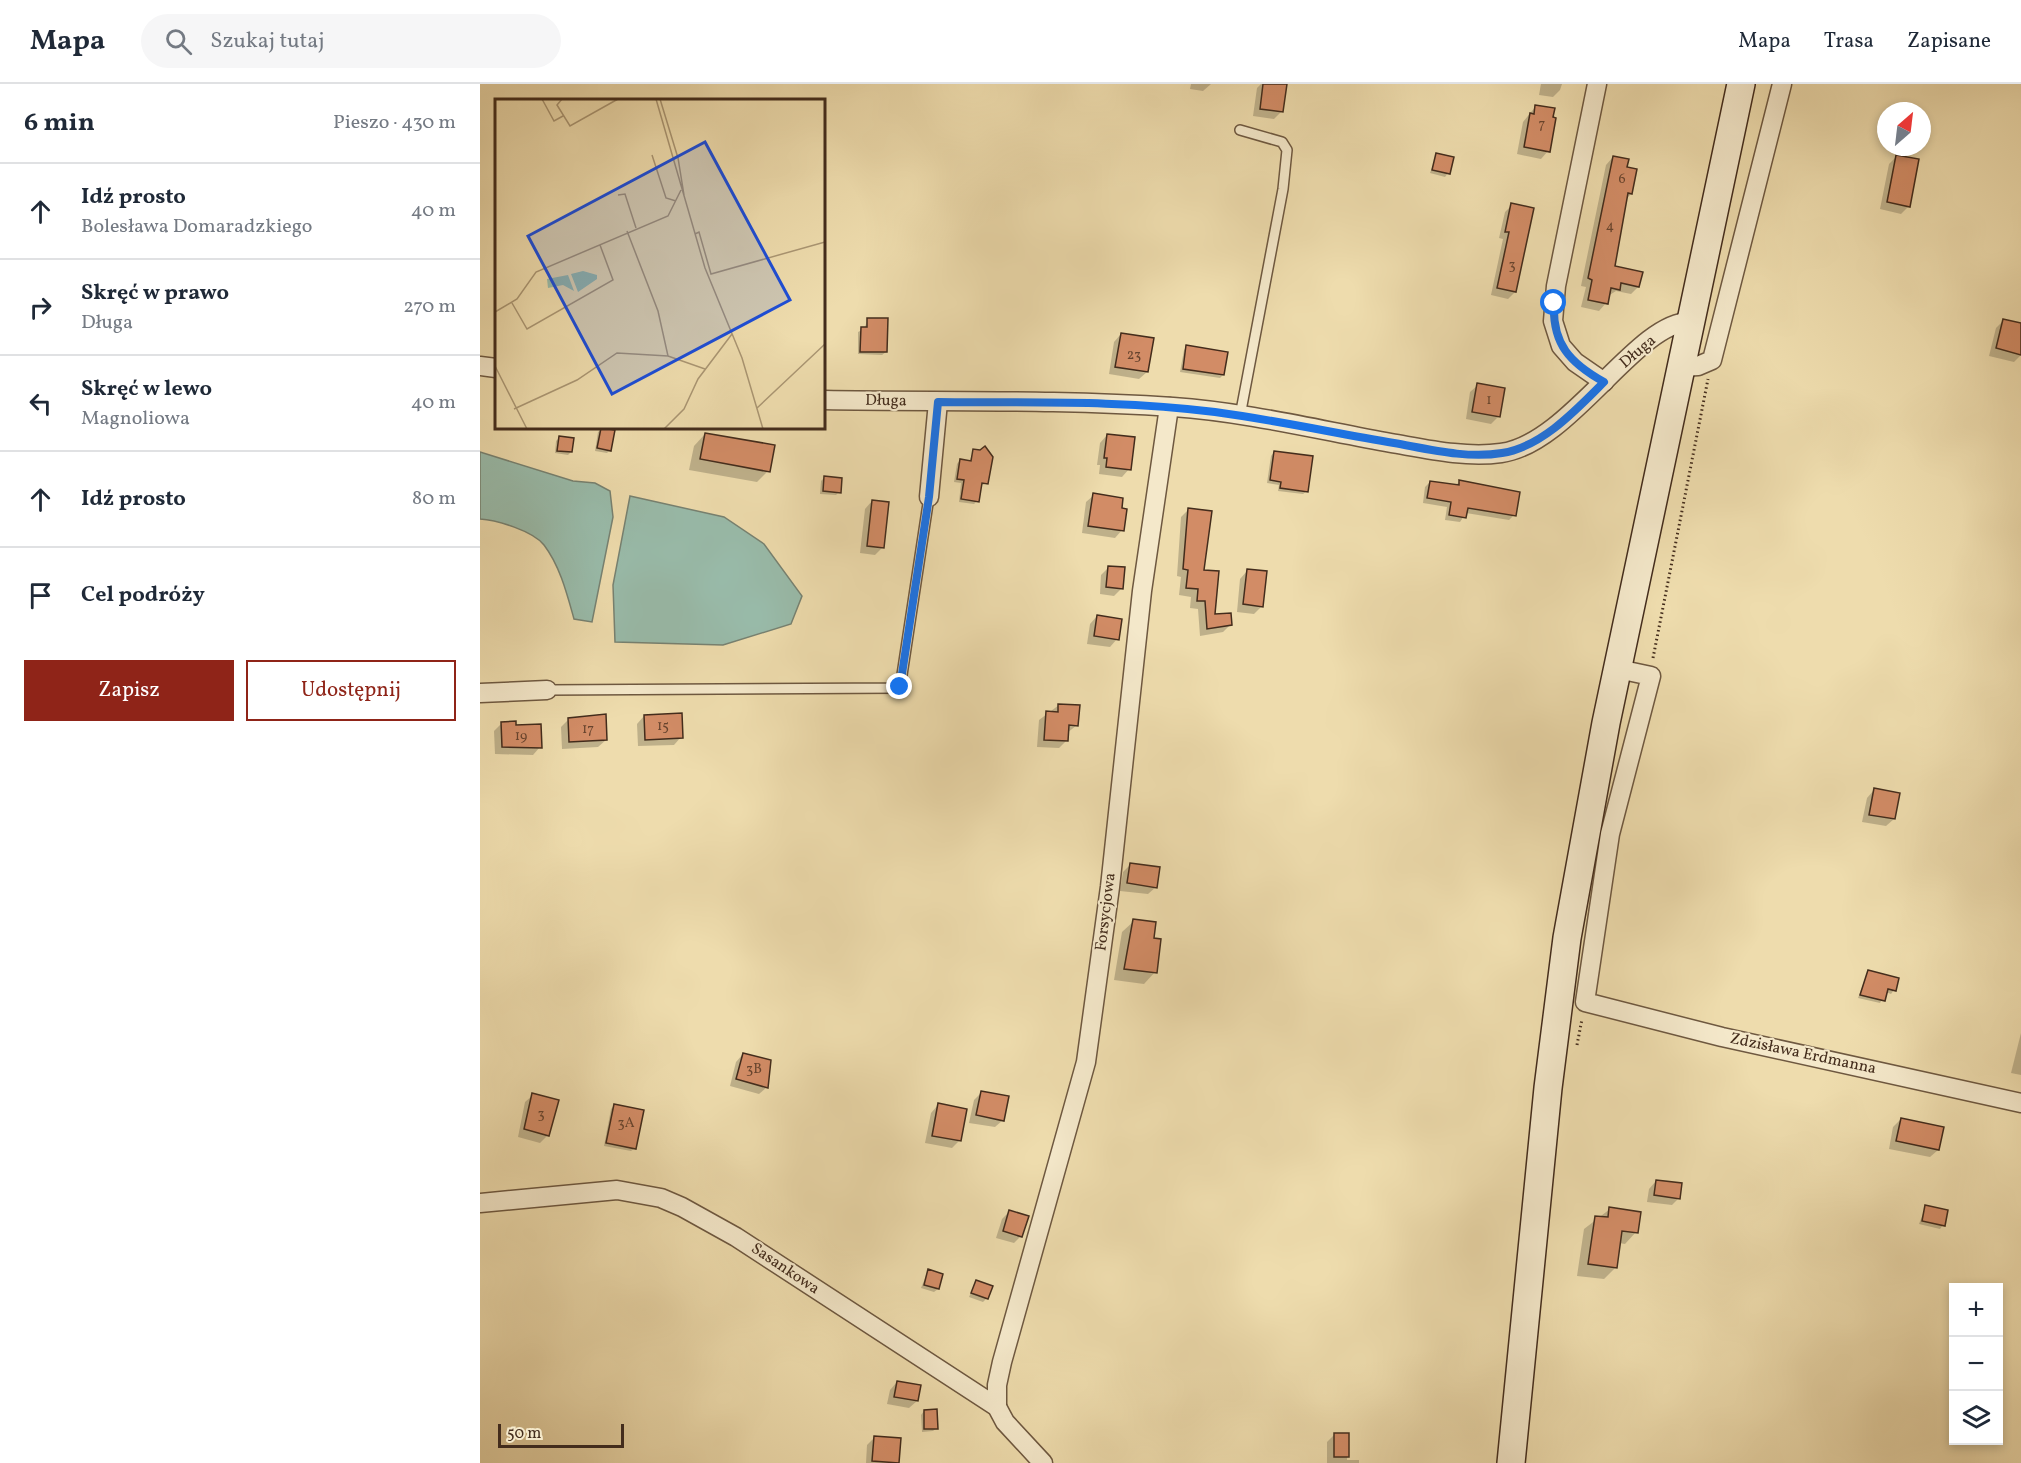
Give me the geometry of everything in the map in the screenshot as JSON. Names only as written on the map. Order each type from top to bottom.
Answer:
[{"type":"main road","points":[[1511,1463],[1546,1107],[1567,938],[1618,669],[1741,84]]},
{"type":"street","points":[[1597,84],[1556,286],[1553,321],[1561,346],[1575,362],[1604,382]]},
{"type":"street","points":[[1682,367],[1698,366],[1712,360],[1782,84]]},
{"type":"street","name":"Długa","points":[[825,400],[1169,407],[1240,416],[1445,451],[1501,453],[1520,449],[1537,439],[1582,404],[1632,355],[1669,327],[1681,322],[1690,322]]},
{"type":"street","points":[[480,366],[495,368]]},
{"type":"street","points":[[929,497],[938,402]]},
{"type":"street","name":"Forsycjowa","points":[[997,1407],[997,1385],[1002,1362],[1086,1062],[1110,887],[1142,591],[1169,407]]},
{"type":"street","points":[[1618,669],[1651,676]]},
{"type":"street","name":"Zdzisława Erdmanna","points":[[1651,676],[1610,834],[1585,1002],[1722,1037],[2021,1103]]},
{"type":"street","points":[[480,693],[547,690]]},
{"type":"street","name":"Sasankowa","points":[[480,1203],[617,1190],[639,1192],[682,1207],[736,1237],[997,1407],[1005,1422],[1043,1463]]},
{"type":"lane","points":[[1240,130],[1282,142],[1287,150],[1286,170],[1240,416]]},
{"type":"lane","points":[[547,690],[900,687],[929,497]]},
{"type":"path","points":[[1651,676],[1658,623],[1712,360]]},
{"type":"shaded area","points":[[480,452],[573,481],[595,483],[610,491],[613,517],[592,622],[574,619],[559,571],[550,553],[539,540],[514,527],[480,519]]},
{"type":"shaded area","points":[[630,496],[724,517],[764,544],[802,596],[791,624],[723,645],[615,642],[613,585]]},
{"type":"building","points":[[1263,84],[1287,84],[1283,112],[1260,109]]},
{"type":"building","points":[[1535,105],[1555,108],[1553,117],[1556,118],[1550,152],[1524,147],[1530,113],[1534,114]]},
{"type":"building","points":[[1436,153],[1454,157],[1450,174],[1432,170]]},
{"type":"building","points":[[1613,156],[1629,159],[1627,167],[1637,169],[1632,194],[1628,193],[1615,266],[1643,272],[1639,287],[1621,283],[1620,290],[1611,288],[1608,304],[1588,300],[1592,280],[1588,278]]},
{"type":"building","points":[[1896,156],[1919,159],[1910,207],[1887,202]]},
{"type":"building","points":[[1511,203],[1534,208],[1516,292],[1497,288],[1509,232],[1505,232]]},
{"type":"building","points":[[867,318],[888,318],[887,352],[860,352],[861,327],[867,327]]},
{"type":"building","points":[[2003,319],[2021,323],[2021,355],[1996,348]]},
{"type":"building","points":[[1121,333],[1154,338],[1148,372],[1115,367]]},
{"type":"building","points":[[1186,345],[1228,352],[1224,375],[1183,369]]},
{"type":"building","points":[[1477,383],[1505,388],[1500,417],[1472,412]]},
{"type":"building","points":[[601,429],[615,430],[611,451],[597,448]]},
{"type":"building","points":[[705,433],[775,445],[770,472],[700,459]]},
{"type":"building","points":[[1107,434],[1135,437],[1131,470],[1106,467],[1107,458],[1104,458]]},
{"type":"building","points":[[559,436],[574,438],[572,452],[557,451]]},
{"type":"building","points":[[985,446],[993,457],[988,484],[982,483],[979,502],[961,499],[964,480],[957,479],[960,459],[971,461],[973,449],[980,450]]},
{"type":"building","points":[[1274,451],[1313,456],[1308,492],[1280,488],[1281,482],[1270,480]]},
{"type":"building","points":[[824,476],[842,478],[841,493],[823,491]]},
{"type":"building","points":[[1459,480],[1520,492],[1516,516],[1468,508],[1466,518],[1449,515],[1451,502],[1427,498],[1430,481],[1459,485]]},
{"type":"building","points":[[1093,493],[1123,498],[1122,508],[1127,509],[1124,531],[1088,526]]},
{"type":"building","points":[[872,500],[889,502],[884,548],[867,546]]},
{"type":"building","points":[[1188,508],[1212,511],[1204,570],[1219,571],[1215,614],[1231,613],[1232,625],[1207,629],[1205,601],[1197,601],[1198,589],[1186,588],[1188,570],[1183,569]]},
{"type":"building","points":[[1108,566],[1125,567],[1123,589],[1106,587]]},
{"type":"building","points":[[1247,569],[1267,571],[1263,607],[1243,604]]},
{"type":"building","points":[[1097,615],[1122,619],[1119,640],[1094,636]]},
{"type":"building","points":[[1058,704],[1080,705],[1078,726],[1069,725],[1068,741],[1044,740],[1046,711],[1058,712]]},
{"type":"building","points":[[682,713],[683,738],[645,740],[644,715]]},
{"type":"building","points":[[606,714],[607,740],[569,742],[568,718]]},
{"type":"building","points":[[516,721],[516,725],[541,724],[542,748],[502,747],[501,722]]},
{"type":"building","points":[[1874,788],[1900,793],[1895,819],[1869,815]]},
{"type":"building","points":[[1130,863],[1160,867],[1157,888],[1127,883]]},
{"type":"building","points":[[1133,919],[1156,922],[1154,938],[1161,939],[1157,973],[1124,969]]},
{"type":"building","points":[[1868,970],[1899,978],[1896,991],[1888,989],[1885,1001],[1860,995]]},
{"type":"building","points":[[743,1053],[771,1060],[768,1088],[736,1079]]},
{"type":"building","points":[[981,1091],[1009,1096],[1004,1121],[976,1115]]},
{"type":"building","points":[[532,1093],[559,1100],[549,1136],[524,1129]]},
{"type":"building","points":[[938,1103],[967,1109],[961,1141],[932,1136]]},
{"type":"building","points":[[614,1104],[644,1110],[636,1149],[606,1143]]},
{"type":"building","points":[[1901,1118],[1944,1127],[1939,1150],[1896,1141]]},
{"type":"building","points":[[1656,1180],[1682,1183],[1680,1199],[1654,1195]]},
{"type":"building","points":[[1925,1205],[1948,1210],[1945,1226],[1922,1221]]},
{"type":"building","points":[[1609,1207],[1641,1212],[1638,1233],[1622,1231],[1617,1268],[1588,1264],[1595,1216],[1608,1217]]},
{"type":"building","points":[[1009,1210],[1029,1216],[1022,1237],[1003,1231]]},
{"type":"building","points":[[928,1269],[943,1274],[939,1289],[924,1285]]},
{"type":"building","points":[[976,1280],[993,1286],[988,1299],[971,1293]]},
{"type":"building","points":[[897,1381],[921,1385],[918,1401],[894,1397]]},
{"type":"building","points":[[937,1409],[938,1429],[924,1429],[924,1410]]},
{"type":"building","points":[[1334,1433],[1349,1433],[1349,1457],[1334,1457]]},
{"type":"building","points":[[874,1436],[901,1438],[899,1463],[872,1461]]},
{"type":"route","points":[[900,687],[929,497],[938,402],[1173,407],[1217,412],[1420,448],[1464,453],[1501,453],[1520,449],[1537,439],[1582,404],[1604,382],[1575,362],[1561,346],[1553,321],[1554,303]]}]
